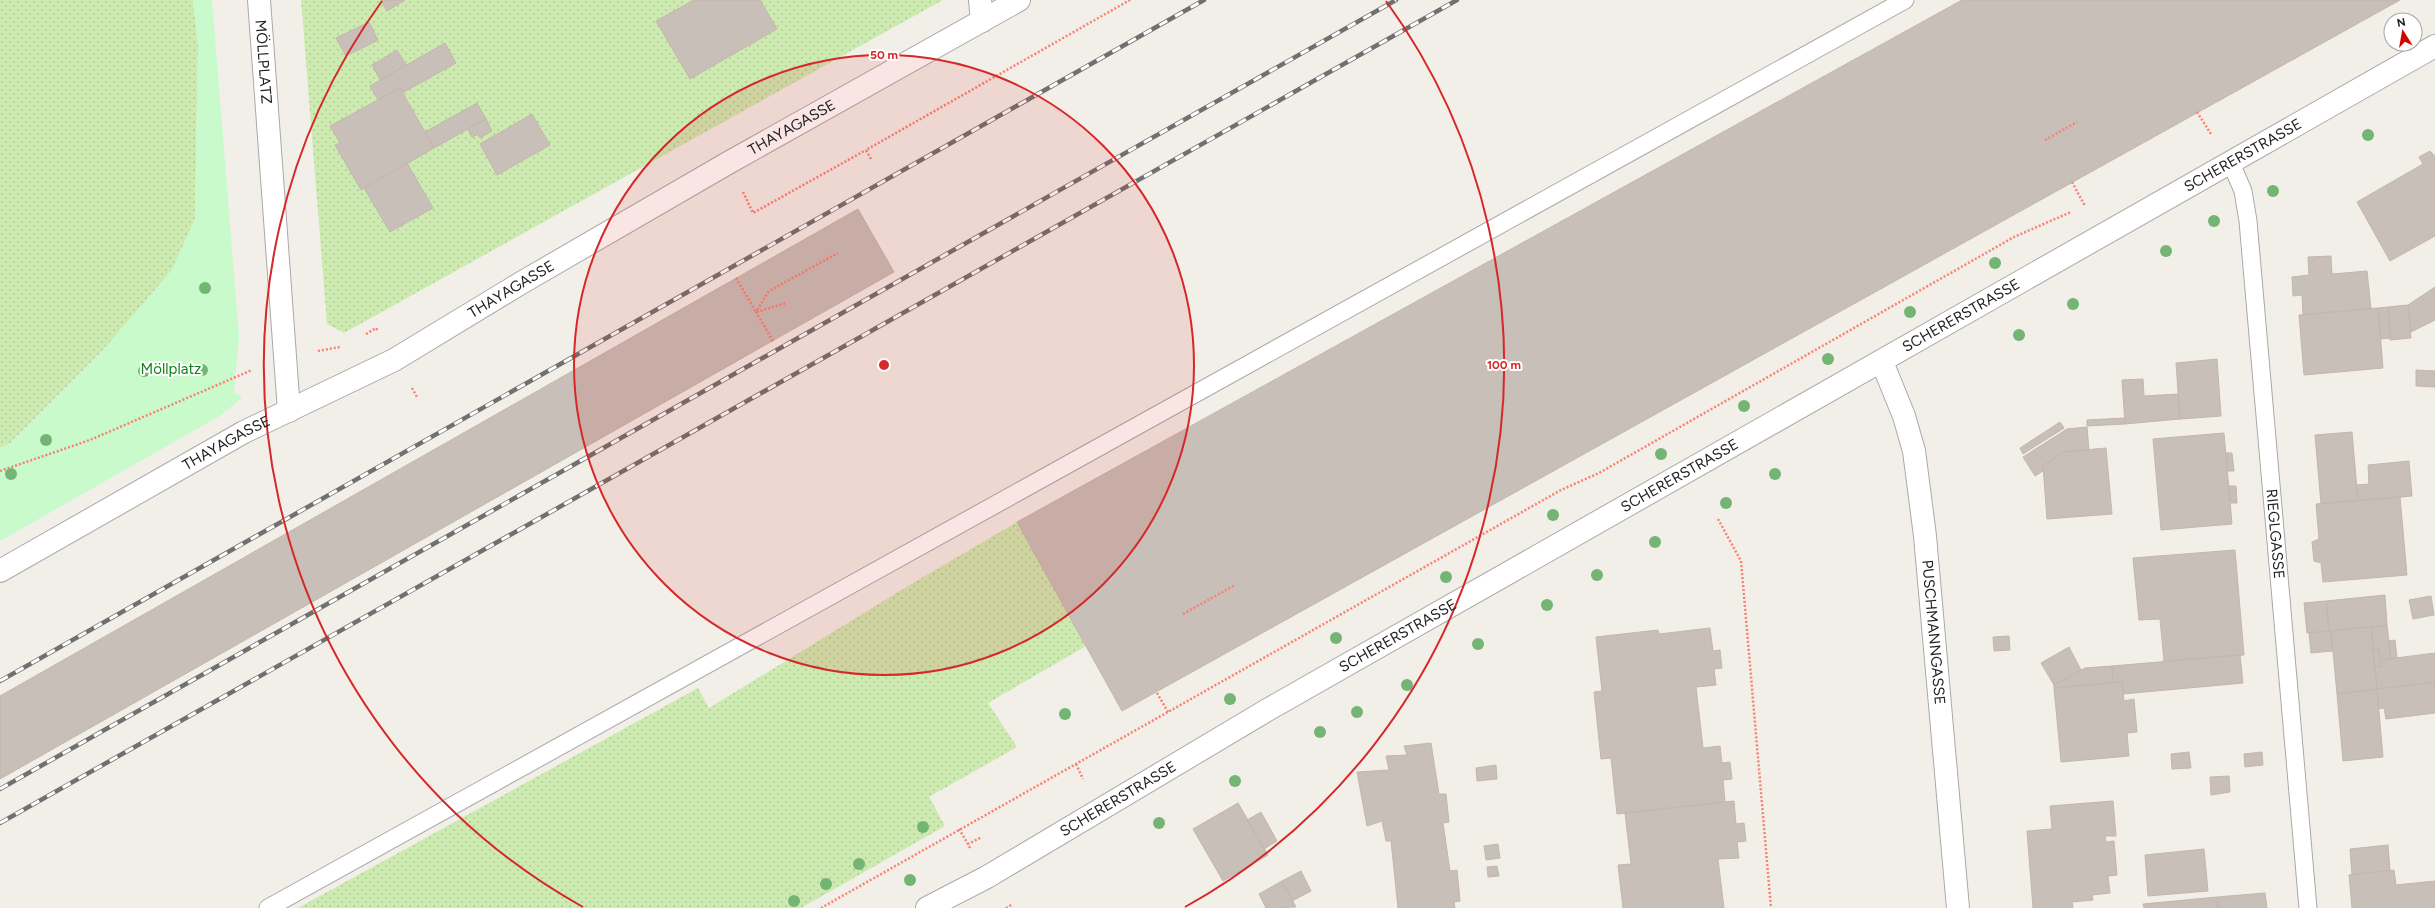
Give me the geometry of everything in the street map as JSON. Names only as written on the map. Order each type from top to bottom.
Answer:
[{"type":"street","name":"MÖLLPLATZ","points":[[259,0],[289,411]]},
{"type":"street","name":"THAYAGASSE","points":[[0,571],[244,432],[394,360],[521,283],[728,163],[981,10],[1019,0]]},
{"type":"street","name":"SCHERERSTRASSE","points":[[927,908],[951,902],[1049,841],[1269,709],[1882,362],[2435,46]]},
{"type":"street","name":"PUSCHMANNGASSE","points":[[1882,362],[1904,416],[1914,451],[1925,536],[1958,908]]},
{"type":"lane","points":[[268,908],[1905,0]]},
{"type":"lane","name":"RIEGLGASSE","points":[[2231,163],[2243,191],[2248,221],[2308,908]]},
{"type":"path","points":[[769,205],[1130,0]]},
{"type":"path","points":[[2045,140],[2077,122]]},
{"type":"path","points":[[866,150],[871,159]]},
{"type":"path","points":[[820,908],[1561,490],[1599,473],[2014,237],[2091,203]]},
{"type":"path","points":[[756,312],[769,291],[838,253]]},
{"type":"path","points":[[736,278],[773,342]]},
{"type":"path","points":[[756,312],[786,303]]},
{"type":"path","points":[[0,471],[78,445],[285,356]]},
{"type":"path","points":[[1718,519],[1741,561],[1771,908]]},
{"type":"path","points":[[1183,614],[1235,585]]},
{"type":"path","points":[[1157,693],[1168,712]]},
{"type":"path","points":[[1076,764],[1084,779],[1079,782]]},
{"type":"path","points":[[959,829],[968,844]]},
{"type":"path","points":[[1006,908],[1013,904]]},
{"type":"green space","points":[[0,0],[193,0],[198,45],[195,219],[172,270],[104,349],[9,444],[0,448]]},
{"type":"green space","name":"Möllplatz","points":[[193,0],[212,0],[239,336],[234,392],[242,398],[218,417],[0,541],[0,448],[9,444],[104,349],[172,270],[195,219],[198,45]]},
{"type":"green space","points":[[301,0],[943,0],[344,333],[327,324]]},
{"type":"green space","points":[[1017,522],[1086,646],[988,703],[1017,747],[929,797],[945,826],[801,908],[298,908],[698,688],[709,708],[908,586]]},
{"type":"building","points":[[381,0],[405,0],[387,11]]},
{"type":"building","points":[[694,0],[760,0],[777,29],[690,79],[656,21]]},
{"type":"building","points":[[1962,0],[2400,0],[1122,711],[1017,522]]},
{"type":"building","points":[[369,22],[378,40],[346,56],[336,38]]},
{"type":"building","points":[[445,43],[456,63],[402,93],[400,88],[378,100],[370,86]]},
{"type":"building","points":[[397,50],[406,65],[380,80],[372,65]]},
{"type":"building","points":[[400,88],[434,148],[361,190],[335,145],[340,143],[330,126]]},
{"type":"building","points":[[477,103],[486,119],[434,148],[425,132]]},
{"type":"building","points":[[532,114],[550,145],[497,175],[480,144]]},
{"type":"building","points":[[486,119],[492,131],[480,138],[478,134],[472,137],[468,129]]},
{"type":"building","points":[[2430,151],[2435,156],[2435,236],[2390,261],[2357,202],[2423,164],[2419,157]]},
{"type":"building","points":[[407,163],[433,208],[390,232],[364,188]]},
{"type":"building","points":[[858,209],[894,272],[0,779],[0,696]]},
{"type":"building","points":[[2331,256],[2332,274],[2367,271],[2371,309],[2303,315],[2302,295],[2293,296],[2292,277],[2309,275],[2308,257]]},
{"type":"building","points":[[2435,287],[2435,320],[2411,332],[2408,305]]},
{"type":"building","points":[[2408,305],[2411,338],[2390,340],[2388,307]]},
{"type":"building","points":[[2388,307],[2390,338],[2381,339],[2378,308]]},
{"type":"building","points":[[2378,308],[2383,368],[2304,375],[2299,315]]},
{"type":"building","points":[[2217,359],[2221,416],[2180,419],[2176,363]]},
{"type":"building","points":[[2416,370],[2435,371],[2435,387],[2416,386]]},
{"type":"building","points":[[2143,379],[2144,396],[2178,394],[2180,419],[2125,424],[2122,380]]},
{"type":"building","points":[[2125,418],[2125,424],[2087,426],[2087,420]]},
{"type":"building","points":[[2060,422],[2064,428],[2023,454],[2020,448]]},
{"type":"building","points":[[2087,427],[2089,450],[2063,452],[2043,466],[2043,471],[2035,476],[2023,457],[2067,429]]},
{"type":"building","points":[[2352,432],[2358,501],[2321,504],[2315,435]]},
{"type":"building","points":[[2224,433],[2232,524],[2161,530],[2153,439]]},
{"type":"building","points":[[2106,448],[2112,514],[2047,519],[2043,466],[2063,452]]},
{"type":"building","points":[[2226,453],[2232,453],[2234,471],[2228,471]]},
{"type":"building","points":[[2409,461],[2412,496],[2358,501],[2357,485],[2369,484],[2368,465]]},
{"type":"building","points":[[2229,486],[2236,486],[2237,503],[2231,503]]},
{"type":"building","points":[[2400,497],[2407,575],[2323,582],[2321,563],[2314,561],[2312,542],[2319,539],[2316,504]]},
{"type":"building","points":[[2235,550],[2244,655],[2164,661],[2160,619],[2139,620],[2133,558]]},
{"type":"building","points":[[2385,595],[2387,625],[2329,631],[2326,601]]},
{"type":"building","points":[[2431,596],[2434,615],[2413,619],[2409,600]]},
{"type":"building","points":[[2326,601],[2329,631],[2307,633],[2304,603]]},
{"type":"building","points":[[2387,625],[2391,659],[2380,660],[2379,648],[2373,649],[2371,627]]},
{"type":"building","points":[[2371,627],[2377,689],[2337,694],[2331,631]]},
{"type":"building","points":[[1710,628],[1713,651],[1720,650],[1722,668],[1714,669],[1716,685],[1696,687],[1703,748],[1720,746],[1722,763],[1730,762],[1732,779],[1723,780],[1725,802],[1617,814],[1611,758],[1601,759],[1594,692],[1602,691],[1596,637],[1658,630],[1659,634]]},
{"type":"building","points":[[2331,631],[2332,651],[2311,653],[2309,633]]},
{"type":"building","points":[[2009,636],[2010,650],[1994,651],[1993,637]]},
{"type":"building","points":[[2395,640],[2397,658],[2391,659],[2389,641]]},
{"type":"building","points":[[2069,647],[2081,670],[2054,685],[2041,663]]},
{"type":"building","points":[[2379,648],[2381,666],[2375,667],[2373,649]]},
{"type":"building","points":[[2435,653],[2435,682],[2377,689],[2375,667],[2381,666],[2380,660]]},
{"type":"building","points":[[2240,655],[2243,683],[2123,694],[2122,682],[2113,683],[2112,666]]},
{"type":"building","points":[[2112,666],[2113,683],[2054,688],[2054,685],[2085,668]]},
{"type":"building","points":[[2122,682],[2124,701],[2134,699],[2137,732],[2127,733],[2129,756],[2061,762],[2054,688]]},
{"type":"building","points":[[2435,682],[2435,713],[2386,719],[2384,708],[2378,709],[2377,689]]},
{"type":"building","points":[[2377,689],[2383,757],[2343,761],[2337,694]]},
{"type":"building","points":[[1431,743],[1439,794],[1446,794],[1449,822],[1443,823],[1450,871],[1457,870],[1460,901],[1454,902],[1455,908],[1398,908],[1391,841],[1386,841],[1382,821],[1367,826],[1357,772],[1389,770],[1386,756],[1407,755],[1404,746]]},
{"type":"building","points":[[2189,752],[2191,768],[2172,769],[2171,754]]},
{"type":"building","points":[[2262,752],[2263,765],[2245,767],[2244,754]]},
{"type":"building","points":[[1496,765],[1497,779],[1477,781],[1476,768]]},
{"type":"building","points":[[2229,776],[2230,792],[2211,795],[2210,777]]},
{"type":"building","points":[[1734,801],[1736,824],[1744,823],[1746,841],[1737,842],[1739,858],[1718,859],[1724,908],[1623,908],[1618,865],[1631,864],[1625,813]]},
{"type":"building","points":[[2113,801],[2116,836],[2105,836],[2106,842],[2114,841],[2117,875],[2108,876],[2110,893],[2092,895],[2093,900],[2072,902],[2073,908],[2033,908],[2027,831],[2052,829],[2050,806]]},
{"type":"building","points":[[1238,803],[1268,855],[1223,881],[1193,829]]},
{"type":"building","points":[[1261,812],[1277,841],[1264,849],[1247,820]]},
{"type":"building","points":[[1498,844],[1500,858],[1486,860],[1484,846]]},
{"type":"building","points":[[2388,845],[2390,871],[2352,875],[2350,849]]},
{"type":"building","points":[[2204,849],[2208,891],[2148,896],[2145,855]]},
{"type":"building","points":[[1497,866],[1499,876],[1488,877],[1487,867]]},
{"type":"building","points":[[2394,870],[2396,885],[2435,881],[2435,908],[2352,908],[2349,875]]},
{"type":"building","points":[[1301,871],[1311,891],[1292,901],[1282,881]]},
{"type":"building","points":[[1282,881],[1296,907],[1266,908],[1259,894]]},
{"type":"building","points":[[2265,893],[2267,908],[2218,908],[2217,897]]},
{"type":"building","points":[[2217,897],[2218,908],[2144,908],[2143,904]]},
{"type":"railway","points":[[0,681],[1204,0]]},
{"type":"railway","points":[[0,789],[1396,0]]},
{"type":"railway","points":[[0,823],[1457,0]]}]
